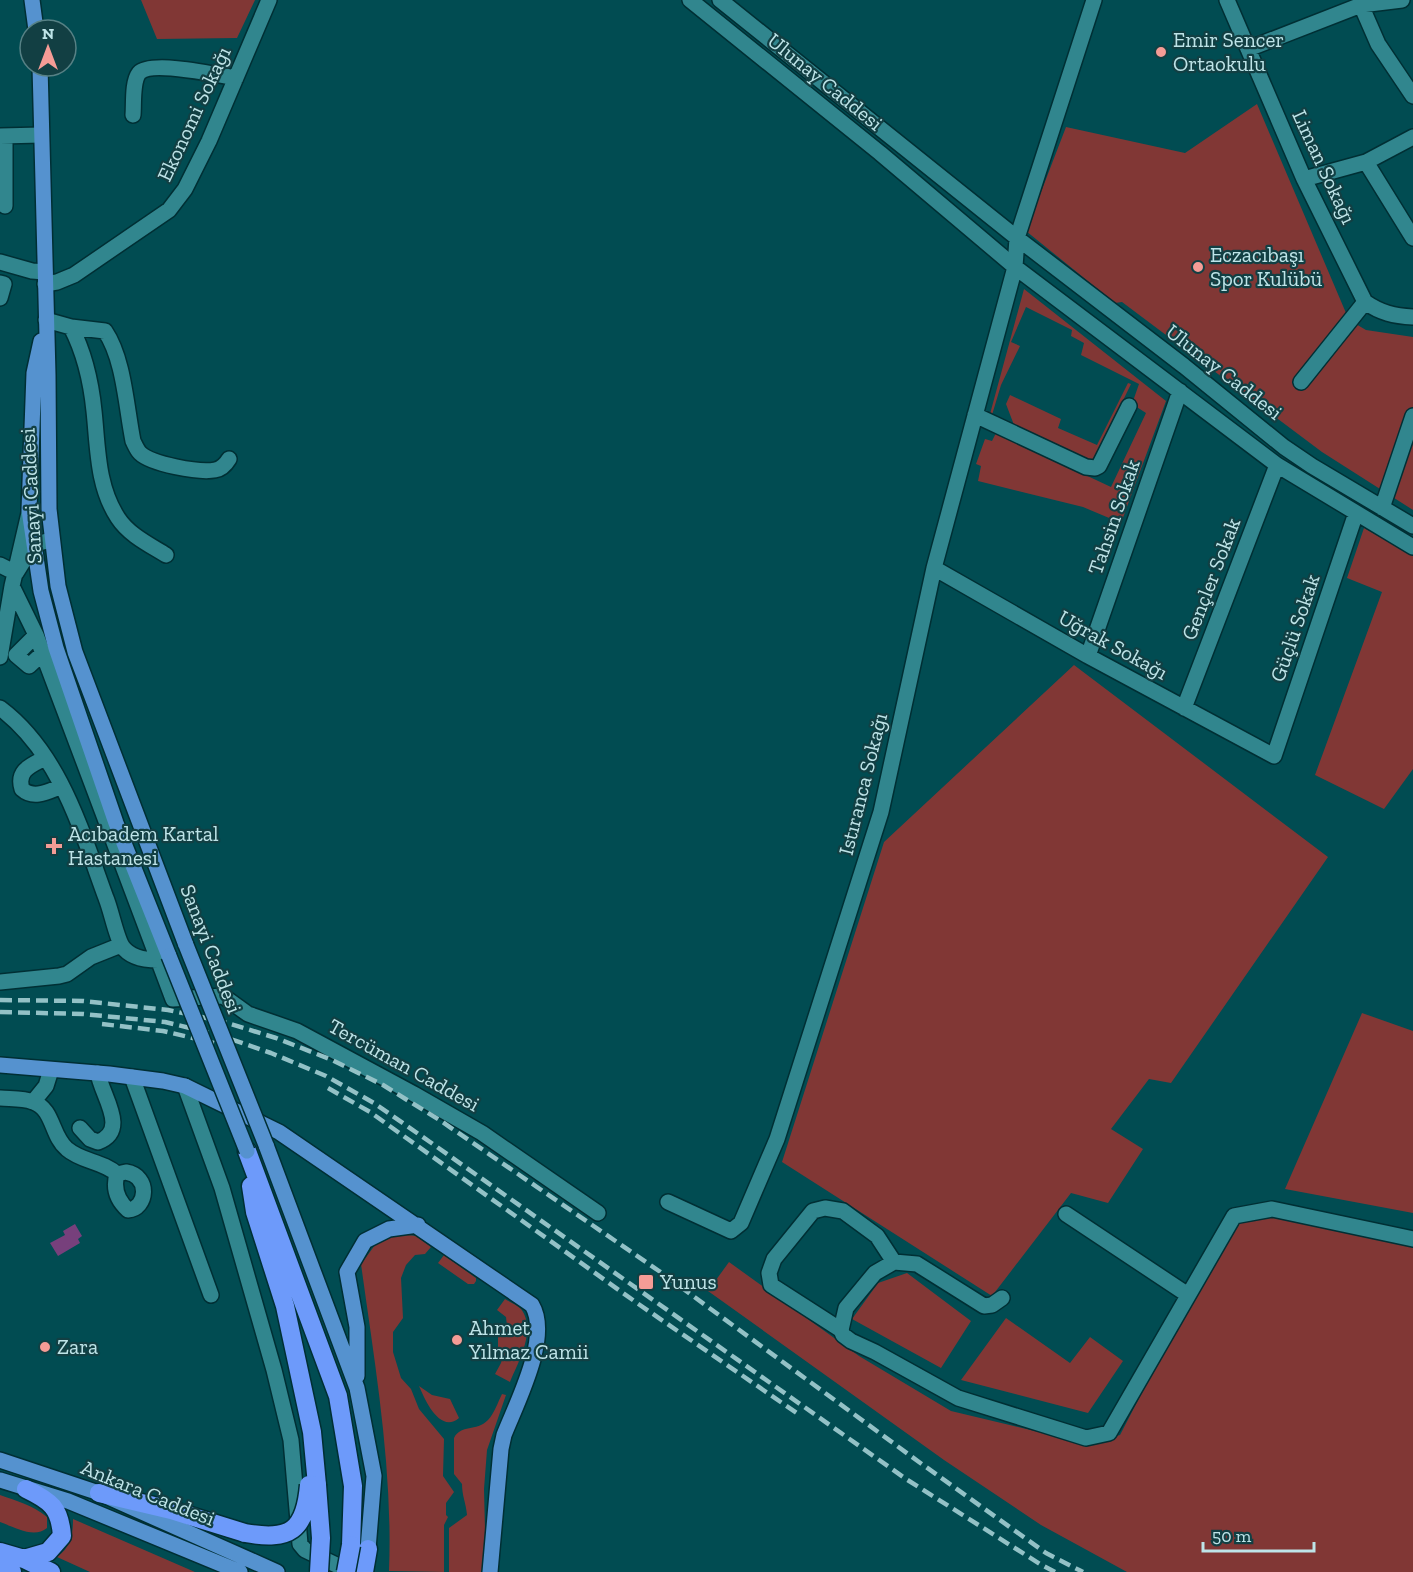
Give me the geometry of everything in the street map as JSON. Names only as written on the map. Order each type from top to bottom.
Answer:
[{"type":"highway","points":[[247,1151],[255,1212],[285,1306],[312,1432],[313,1485],[321,1538],[319,1572]]},
{"type":"highway","points":[[247,1151],[338,1396],[353,1486],[360,1547],[366,1572]]},
{"type":"highway","points":[[99,1493],[171,1510],[245,1533],[266,1537],[286,1534],[295,1528],[303,1516],[313,1485]]},
{"type":"highway","points":[[18,1566],[48,1552],[62,1536],[60,1519],[52,1505],[26,1489]]},
{"type":"highway","points":[[346,1572],[360,1547]]},
{"type":"highway","points":[[0,1552],[18,1566]]},
{"type":"highway","points":[[0,1568],[18,1566],[51,1572]]},
{"type":"main road","points":[[32,0],[34,18]]},
{"type":"main road","points":[[40,18],[41,0]]},
{"type":"main road","name":"Sanayi Caddesi","points":[[40,78],[49,509],[58,586],[75,652],[186,945],[266,1145],[357,1388],[374,1476],[360,1547]]},
{"type":"main road","name":"Sanayi Caddesi","points":[[46,320],[34,373],[29,510],[41,591],[56,648],[164,958],[247,1151]]},
{"type":"main road","points":[[0,1065],[98,1073],[185,1086],[279,1132],[532,1305],[537,1314],[536,1352],[504,1435],[501,1449],[490,1572]]},
{"type":"main road","points":[[357,1388],[357,1327],[347,1272],[365,1241],[389,1229],[418,1225]]},
{"type":"main road","name":"Ankara Caddesi","points":[[0,1460],[99,1493],[277,1572]]},
{"type":"main road","name":"Ankara Caddesi","points":[[0,1480],[68,1501],[240,1572]]},
{"type":"street","name":"Ekonomi Sokağı","points":[[45,278],[57,282],[74,275],[169,210],[185,189],[209,141],[268,0]]},
{"type":"street","name":"Ulunay Caddesi","points":[[690,0],[880,153],[1015,267],[1277,465],[1413,548]]},
{"type":"street","name":"Ulunay Caddesi","points":[[720,0],[1017,238],[1175,359],[1284,447],[1413,526]]},
{"type":"street","points":[[1015,267],[1017,238],[1094,0]]},
{"type":"street","name":"Liman Sokağı","points":[[1227,0],[1304,179],[1365,302]]},
{"type":"street","points":[[1248,49],[1361,5],[1402,0]]},
{"type":"street","points":[[1361,5],[1378,44],[1413,96]]},
{"type":"street","points":[[133,115],[136,80],[139,74],[146,69],[162,68],[236,78]]},
{"type":"street","points":[[5,206],[2,136],[41,135]]},
{"type":"street","points":[[1304,179],[1366,162],[1413,137]]},
{"type":"street","points":[[1366,162],[1413,238]]},
{"type":"street","points":[[0,262],[32,271],[45,278]]},
{"type":"street","name":"Istıranca Sokağı","points":[[668,1203],[731,1231],[741,1223],[777,1139],[881,812],[934,568],[1015,267]]},
{"type":"street","points":[[0,282],[4,284],[0,298]]},
{"type":"street","points":[[1301,382],[1365,302],[1379,312],[1413,317]]},
{"type":"street","points":[[46,320],[71,327],[105,331],[118,358],[133,441],[138,452],[148,459],[190,469],[215,470],[224,466],[230,459]]},
{"type":"street","points":[[71,327],[80,345],[88,371],[98,466],[105,492],[119,520],[138,537],[166,555]]},
{"type":"street","name":"Tahsin Sokak","points":[[1088,656],[1180,391]]},
{"type":"street","points":[[975,415],[1090,468],[1099,466],[1129,406]]},
{"type":"street","points":[[1382,508],[1413,416]]},
{"type":"street","name":"Gençler Sokak","points":[[1184,708],[1277,465]]},
{"type":"street","points":[[0,657],[29,510]]},
{"type":"street","name":"Güçlü Sokak","points":[[1274,756],[1356,513]]},
{"type":"street","points":[[14,579],[34,544],[52,540]]},
{"type":"street","points":[[0,565],[14,579],[164,958],[146,960],[135,957],[121,945],[90,852],[62,786],[26,731],[0,708]]},
{"type":"street","name":"Uğrak Sokağı","points":[[934,568],[1088,656],[1274,756]]},
{"type":"street","points":[[36,635],[16,655],[29,666],[43,653]]},
{"type":"street","points":[[45,758],[25,769],[21,777],[22,789],[28,794],[39,795],[62,786]]},
{"type":"street","points":[[0,982],[67,974],[91,957],[121,945]]},
{"type":"street","name":"Tercüman Caddesi","points":[[164,958],[173,999],[223,996],[249,1014],[297,1031],[482,1133],[598,1213]]},
{"type":"street","points":[[33,1102],[43,1091],[51,1070]]},
{"type":"street","points":[[80,1128],[95,1142],[104,1139],[112,1130],[112,1114],[100,1085],[98,1073]]},
{"type":"street","points":[[132,1077],[211,1295]]},
{"type":"street","points":[[185,1086],[222,1188],[274,1370],[291,1440],[300,1544],[305,1550],[351,1572]]},
{"type":"street","points":[[0,1098],[33,1102],[49,1116],[59,1139],[67,1149],[78,1157],[111,1167],[117,1174]]},
{"type":"street","points":[[842,1330],[771,1285],[769,1273],[774,1259],[813,1211],[831,1208],[843,1211],[877,1236],[894,1262]]},
{"type":"street","points":[[1002,1298],[993,1305],[984,1306],[917,1264],[894,1262],[875,1273],[846,1308],[843,1335],[958,1398],[1086,1438],[1109,1433],[1234,1216],[1272,1209],[1413,1239]]},
{"type":"street","points":[[1066,1214],[1188,1295]]},
{"type":"shaded area","points":[[141,0],[255,0],[237,38],[157,39]]},
{"type":"shaded area","name":"Eczacıbaşı Spor Kulübü","points":[[1257,104],[1349,320],[1366,330],[1413,337],[1413,510],[1322,452],[1122,302],[1115,303],[1026,231],[1066,127],[1185,153]]},
{"type":"shaded area","points":[[1024,289],[1166,401],[1121,523],[1083,507],[978,481],[981,466],[976,464],[985,439],[992,441],[996,433],[1111,487],[1146,413],[1132,404],[1139,384],[1081,355],[1084,343],[1071,336],[1072,330],[1026,307],[1011,342],[1020,346],[1001,385],[992,415],[990,414]]},
{"type":"shaded area","points":[[1128,383],[1131,384],[1094,460],[1090,462],[1014,425],[1006,404],[1010,395],[1061,419],[1058,428],[1097,445]]},
{"type":"shaded area","points":[[1364,528],[1413,556],[1413,769],[1384,809],[1315,775],[1382,592],[1347,578]]},
{"type":"shaded area","points":[[1074,665],[1328,857],[1171,1083],[1149,1079],[1111,1129],[1143,1149],[1108,1203],[1071,1193],[992,1296],[782,1162],[884,842]]},
{"type":"shaded area","points":[[1362,1013],[1413,1031],[1413,1213],[1285,1189]]},
{"type":"shaded area","points":[[1276,1215],[1413,1244],[1413,1572],[1127,1572],[1041,1525],[944,1460],[708,1291],[729,1262],[859,1356],[951,1411],[1089,1444],[1120,1435],[1189,1302],[1237,1223]]},
{"type":"shaded area","points":[[75,1224],[82,1236],[78,1239],[80,1243],[58,1256],[50,1243],[65,1235],[63,1231]]},
{"type":"shaded area","points":[[399,1234],[416,1236],[431,1247],[425,1254],[415,1255],[406,1265],[401,1278],[403,1318],[393,1332],[393,1352],[401,1378],[411,1389],[419,1409],[444,1439],[443,1476],[454,1492],[446,1503],[448,1517],[444,1525],[444,1572],[389,1571],[390,1532],[386,1455],[361,1264],[375,1245]]},
{"type":"shaded area","points":[[444,1255],[476,1278],[474,1284],[468,1284],[438,1263]]},
{"type":"shaded area","points":[[907,1273],[971,1321],[941,1368],[852,1319],[878,1283]]},
{"type":"shaded area","points":[[505,1299],[521,1309],[527,1326],[527,1336],[521,1356],[510,1382],[495,1374],[503,1354],[498,1351],[498,1332],[507,1326],[506,1317],[497,1310]]},
{"type":"shaded area","points":[[1006,1318],[1070,1363],[1090,1337],[1123,1361],[1088,1413],[961,1380]]},
{"type":"shaded area","points":[[419,1386],[432,1395],[450,1399],[459,1418],[452,1422],[440,1419],[429,1406]]},
{"type":"shaded area","points":[[502,1394],[506,1395],[487,1450],[484,1489],[486,1572],[449,1572],[449,1528],[467,1515],[462,1484],[454,1474],[454,1438],[461,1431],[479,1426],[488,1420]]},
{"type":"shaded area","points":[[0,1495],[24,1504],[47,1517],[47,1528],[30,1532],[0,1522]]},
{"type":"shaded area","points":[[73,1519],[195,1572],[90,1572],[57,1557],[70,1540]]},
{"type":"railway","points":[[0,1000],[83,1001],[168,1010],[221,1021],[276,1038],[332,1060],[383,1085],[441,1121],[659,1271],[1046,1553],[1083,1572]]},
{"type":"railway","points":[[0,1012],[83,1014],[165,1022],[219,1035],[326,1076],[374,1103],[906,1479],[1055,1572]]},
{"type":"railway","points":[[102,1024],[163,1031],[214,1043]]},
{"type":"railway","points":[[328,1088],[370,1112],[637,1303],[801,1416]]},
{"type":"place","name":"Emir Sencer Ortaokulu","points":[[1161,52]]},
{"type":"place","name":"Eczacıbaşı Spor Kulübü","points":[[1198,267]]},
{"type":"place","name":"Acıbadem Kartal Hastanesi","points":[[54,846]]},
{"type":"place","name":"Yunus","points":[[646,1282]]},
{"type":"place","name":"Ahmet Yılmaz Camii","points":[[457,1340]]},
{"type":"place","name":"Zara","points":[[45,1347]]}]
